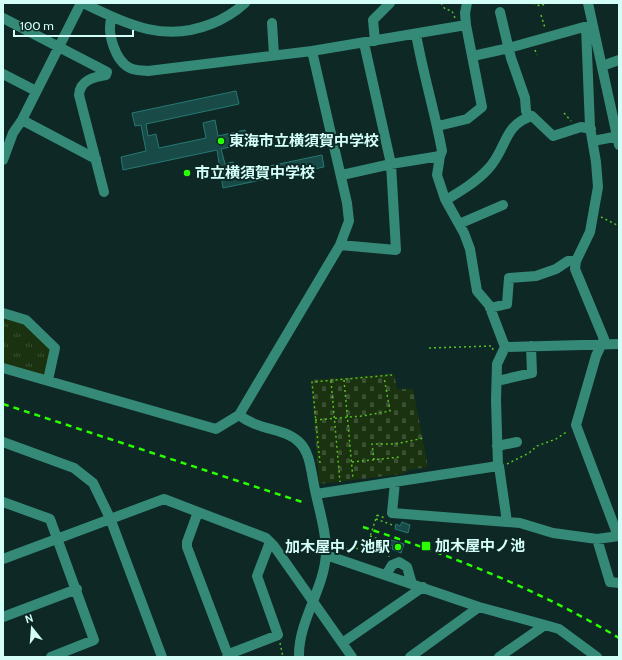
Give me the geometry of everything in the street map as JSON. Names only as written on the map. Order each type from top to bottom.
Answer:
[{"type":"street","points":[[3,160],[13,133],[22,120],[82,3],[126,23],[148,30],[182,32],[200,28],[221,20],[238,10],[245,3]]},
{"type":"street","points":[[375,41],[373,20],[390,3]]},
{"type":"street","points":[[438,126],[467,119],[482,108],[473,56],[461,23],[467,3]]},
{"type":"street","points":[[395,482],[392,513],[520,523],[553,533],[597,539],[619,536],[576,427],[601,344],[604,339],[575,269],[576,261],[590,232],[598,187],[591,129],[588,3]]},
{"type":"street","points":[[500,12],[509,48],[526,98],[526,111],[529,117]]},
{"type":"street","points":[[112,17],[110,22],[111,33],[117,54],[125,64],[135,69],[148,71],[312,51],[416,34],[461,23]]},
{"type":"street","points":[[3,18],[107,72],[106,75],[94,78],[85,83],[80,91],[104,192]]},
{"type":"street","points":[[272,23],[274,55]]},
{"type":"street","points":[[473,56],[548,38],[589,26]]},
{"type":"street","points":[[589,26],[602,66],[618,139],[593,141]]},
{"type":"street","points":[[316,494],[498,466],[497,364],[504,349],[490,308],[477,291],[470,249],[446,200],[437,175],[442,152],[438,126],[423,73],[416,34]]},
{"type":"street","points":[[340,245],[396,250],[392,164],[364,43]]},
{"type":"street","points":[[3,368],[216,429],[239,415],[340,245],[349,221],[342,175],[312,51]]},
{"type":"street","points":[[602,66],[619,60]]},
{"type":"street","points":[[3,74],[36,92]]},
{"type":"street","points":[[446,200],[466,189],[489,168],[502,148],[510,129],[518,122],[532,116],[553,136],[581,127],[591,129]]},
{"type":"street","points":[[22,120],[96,160]]},
{"type":"street","points":[[3,128],[13,133]]},
{"type":"street","points":[[342,175],[392,164],[440,156]]},
{"type":"street","points":[[459,224],[503,205]]},
{"type":"street","points":[[490,308],[508,304],[509,278],[536,276],[556,269],[568,261],[576,261]]},
{"type":"street","points":[[3,313],[26,320],[55,348],[48,380]]},
{"type":"street","points":[[504,349],[531,346],[619,344]]},
{"type":"street","points":[[497,381],[532,373],[531,346]]},
{"type":"street","points":[[239,415],[255,426],[290,435],[303,446],[310,464],[326,555],[321,578],[312,601],[300,642],[299,657]]},
{"type":"street","points":[[3,442],[74,468],[85,475],[98,491],[110,518],[162,657]]},
{"type":"street","points":[[497,446],[517,442]]},
{"type":"street","points":[[499,466],[507,522]]},
{"type":"street","points":[[3,559],[164,499],[266,538],[352,657]]},
{"type":"street","points":[[3,502],[50,519],[94,640],[51,657]]},
{"type":"street","points":[[198,512],[187,542],[187,547],[228,655],[278,635],[257,576],[270,542]]},
{"type":"street","points":[[597,539],[610,582],[619,583]]},
{"type":"street","points":[[326,555],[479,607],[558,629],[596,657]]},
{"type":"street","points":[[386,575],[392,564],[400,562],[406,565],[412,584]]},
{"type":"street","points":[[342,643],[423,588]]},
{"type":"street","points":[[3,618],[77,590]]},
{"type":"street","points":[[410,657],[479,607]]},
{"type":"street","points":[[503,656],[545,625]]},
{"type":"path","points":[[441,3],[445,9],[452,11],[461,23]]},
{"type":"path","points":[[534,3],[540,6],[548,3]]},
{"type":"path","points":[[541,14],[548,38]]},
{"type":"path","points":[[593,216],[601,217],[619,226]]},
{"type":"path","points":[[429,348],[492,346],[493,350],[504,349]]},
{"type":"path","points":[[320,466],[312,382],[392,375]]},
{"type":"path","points":[[315,420],[347,418],[390,411],[384,376]]},
{"type":"path","points":[[334,484],[354,479],[344,380]]},
{"type":"path","points":[[331,381],[340,482]]},
{"type":"path","points":[[499,466],[517,460],[537,446],[556,439],[576,427]]},
{"type":"path","points":[[374,460],[372,444],[395,444],[424,438]]},
{"type":"path","points":[[352,462],[400,457]]},
{"type":"path","points":[[346,549],[366,548],[377,515]]},
{"type":"path","points":[[376,519],[396,526]]},
{"type":"path","points":[[370,536],[390,543]]},
{"type":"path","points":[[369,540],[390,547],[388,553],[390,561]]},
{"type":"path","points":[[278,635],[283,657]]},
{"type":"green space","points":[[3,313],[26,320],[55,348],[48,380],[3,368]]},
{"type":"green space","points":[[394,374],[397,389],[413,389],[428,467],[409,470],[402,474],[319,484],[311,380]]},
{"type":"building","name":"東海市立横須賀中学校","points":[[236,91],[239,104],[146,124],[148,136],[156,134],[159,148],[206,138],[203,123],[215,120],[218,136],[245,130],[248,143],[221,149],[225,164],[233,162],[236,173],[322,155],[324,167],[223,188],[217,150],[123,170],[121,157],[146,151],[141,125],[135,126],[132,113]]},
{"type":"building","name":"加木屋中ノ池駅","points":[[402,522],[410,525],[408,533],[395,529],[396,524],[400,526]]},
{"type":"building","name":"加木屋中ノ池駅","points":[[391,540],[404,544],[401,553],[392,549],[393,546],[389,544]]},
{"type":"railway","points":[[3,404],[302,502]]},
{"type":"railway","points":[[363,527],[494,575],[557,604],[619,638]]},
{"type":"place","name":"東海市立横須賀中学校","points":[[221,141]]},
{"type":"place","name":"市立横須賀中学校","points":[[187,173]]},
{"type":"place","name":"加木屋中ノ池","points":[[426,546]]},
{"type":"place","name":"加木屋中ノ池駅","points":[[398,547]]}]
